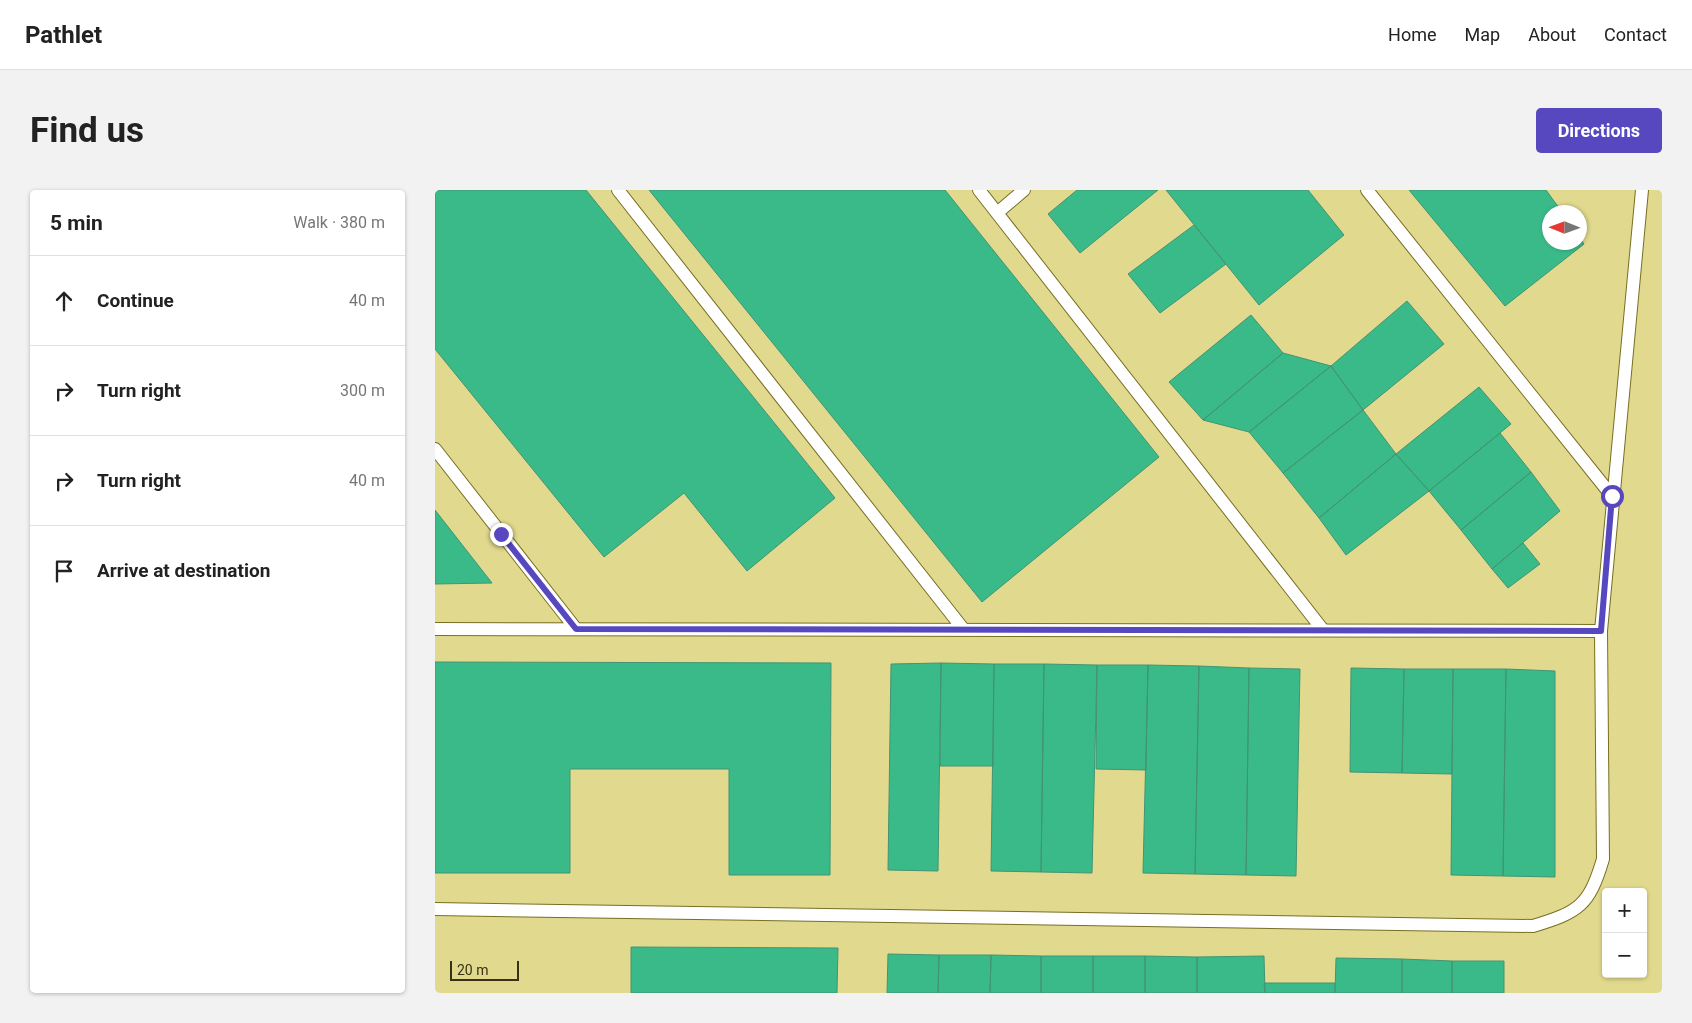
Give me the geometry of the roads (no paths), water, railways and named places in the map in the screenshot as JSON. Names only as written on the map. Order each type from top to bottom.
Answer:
[{"type":"lane","points":[[619,190],[964,630]]},
{"type":"lane","points":[[979,190],[1323,630]]},
{"type":"lane","points":[[997,213],[1024,190]]},
{"type":"lane","points":[[1367,190],[1612,496]]},
{"type":"lane","points":[[435,909],[1533,926],[1564,916],[1584,903],[1596,883],[1603,859],[1601,631],[1612,496],[1642,190]]},
{"type":"lane","points":[[435,448],[576,629]]},
{"type":"lane","points":[[435,629],[1601,631]]}]
